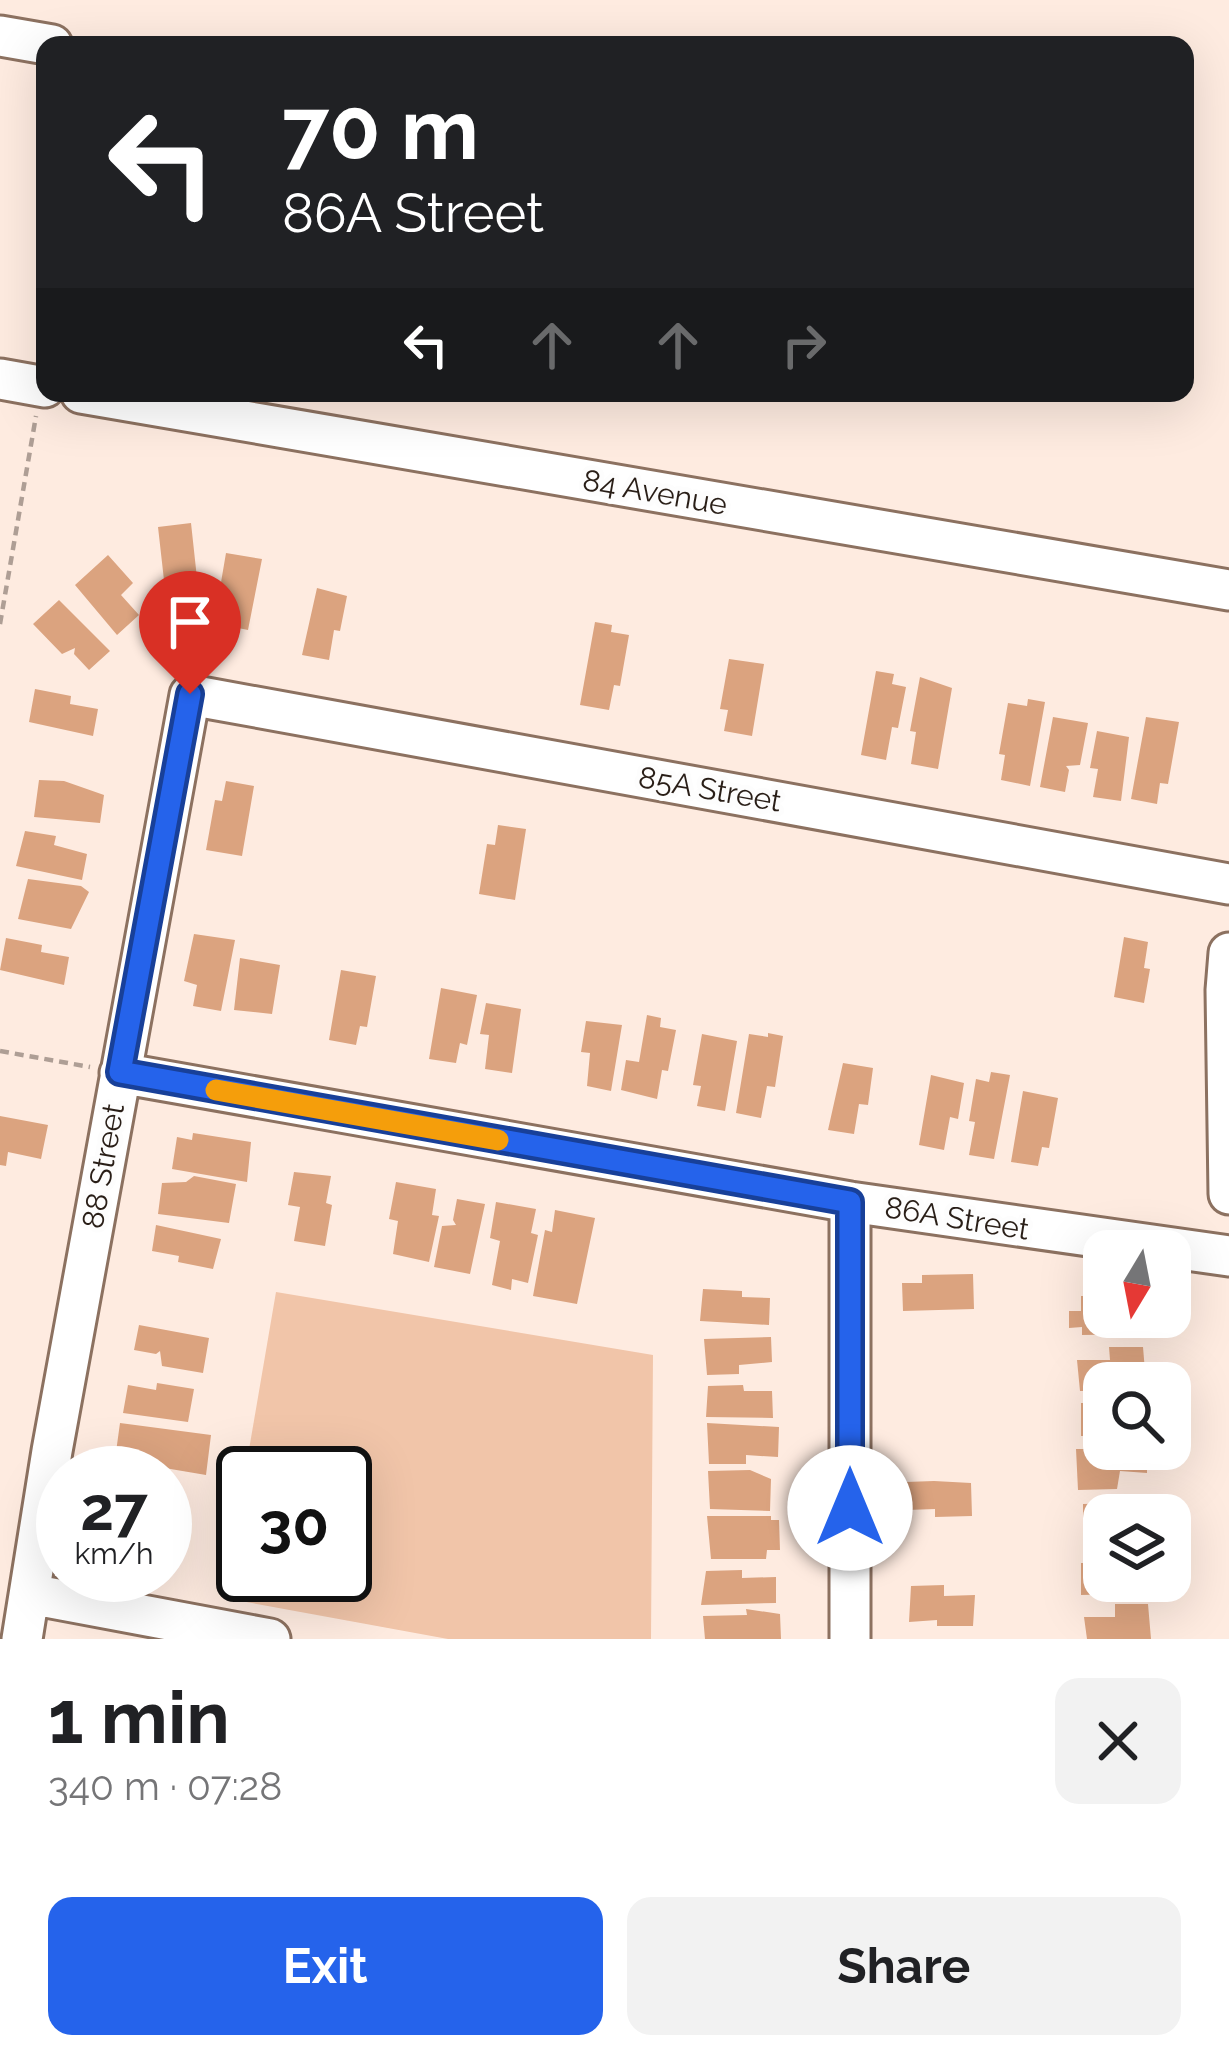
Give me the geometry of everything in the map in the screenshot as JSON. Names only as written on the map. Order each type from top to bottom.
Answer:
[{"type":"street","points":[[0,36],[36,42]]},
{"type":"street","points":[[0,379],[36,385]]},
{"type":"street","name":"84 Avenue","points":[[133,402],[1229,590]]},
{"type":"street","name":"85A Street","points":[[190,694],[1229,884]]},
{"type":"street","name":"88 Street","points":[[22,1639],[190,694]]},
{"type":"street","points":[[1229,953],[1229,1194]]},
{"type":"street","name":"86A Street","points":[[120,1072],[850,1202],[1229,1256]]},
{"type":"street","points":[[850,1202],[850,1639]]},
{"type":"street","points":[[30,1594],[270,1639]]},
{"type":"path","points":[[0,623],[30,452]]},
{"type":"path","points":[[0,1051],[120,1072]]},
{"type":"shaded area","points":[[276,1292],[653,1355],[651,1639],[448,1639],[246,1602],[372,1602],[372,1446],[250,1446]]},
{"type":"building","points":[[191,523],[200,606],[175,609],[172,588],[165,589],[158,527]]},
{"type":"building","points":[[226,553],[262,559],[248,630],[223,625],[227,604],[232,601],[219,594]]},
{"type":"building","points":[[108,555],[133,583],[121,595],[139,615],[117,635],[75,585]]},
{"type":"building","points":[[317,588],[347,596],[329,660],[302,655]]},
{"type":"building","points":[[59,600],[110,651],[89,670],[74,654],[75,648],[62,654],[33,624]]},
{"type":"building","points":[[595,622],[612,625],[611,632],[629,635],[620,686],[614,685],[609,710],[580,705]]},
{"type":"building","points":[[729,659],[764,664],[752,736],[724,731],[728,710],[720,709]]},
{"type":"building","points":[[876,671],[894,674],[892,684],[906,687],[886,760],[861,755]]},
{"type":"building","points":[[920,677],[952,688],[938,769],[911,764],[916,732],[910,731]]},
{"type":"building","points":[[35,689],[71,696],[70,704],[98,709],[93,736],[29,722]]},
{"type":"building","points":[[1028,699],[1045,702],[1030,786],[1001,780],[1005,755],[999,754],[1008,703],[1027,706]]},
{"type":"building","points":[[1053,717],[1088,723],[1080,765],[1066,766],[1065,792],[1040,787]]},
{"type":"building","points":[[1146,717],[1179,722],[1168,784],[1160,783],[1157,804],[1131,799]]},
{"type":"building","points":[[1097,731],[1129,737],[1121,801],[1093,797],[1098,769],[1090,768]]},
{"type":"building","points":[[39,780],[64,781],[104,795],[100,823],[34,817]]},
{"type":"building","points":[[226,781],[254,786],[242,856],[206,850],[215,800],[222,801]]},
{"type":"building","points":[[498,825],[526,829],[515,900],[479,894],[487,844],[495,845]]},
{"type":"building","points":[[25,831],[56,836],[54,845],[87,854],[82,880],[16,866]]},
{"type":"building","points":[[28,879],[81,886],[89,892],[71,929],[18,919]]},
{"type":"building","points":[[194,934],[235,940],[221,1011],[193,1006],[197,985],[184,981]]},
{"type":"building","points":[[1124,937],[1148,942],[1144,968],[1150,969],[1144,1003],[1114,997]]},
{"type":"building","points":[[6,938],[42,945],[41,952],[69,957],[64,985],[0,970]]},
{"type":"building","points":[[240,958],[280,965],[272,1014],[234,1010]]},
{"type":"building","points":[[341,970],[376,976],[367,1027],[360,1026],[356,1045],[329,1040]]},
{"type":"building","points":[[441,988],[477,995],[467,1045],[460,1043],[456,1063],[429,1059]]},
{"type":"building","points":[[486,1003],[521,1009],[512,1073],[485,1069],[489,1035],[480,1034]]},
{"type":"building","points":[[647,1015],[661,1018],[660,1027],[676,1030],[657,1099],[621,1090],[626,1060],[639,1062]]},
{"type":"building","points":[[586,1021],[622,1025],[611,1091],[587,1086],[590,1053],[581,1052]]},
{"type":"building","points":[[768,1033],[783,1036],[775,1087],[767,1086],[761,1118],[736,1113],[749,1034],[768,1037]]},
{"type":"building","points":[[702,1034],[737,1041],[725,1111],[697,1106],[701,1086],[693,1085]]},
{"type":"building","points":[[843,1063],[873,1068],[868,1105],[859,1104],[854,1134],[828,1130]]},
{"type":"building","points":[[991,1072],[1010,1075],[994,1159],[969,1155],[976,1079],[989,1082]]},
{"type":"building","points":[[931,1075],[964,1083],[958,1119],[950,1117],[944,1150],[919,1145]]},
{"type":"building","points":[[1023,1091],[1058,1098],[1049,1148],[1042,1147],[1038,1166],[1011,1162]]},
{"type":"building","points":[[0,1116],[48,1125],[41,1159],[8,1152],[6,1166],[0,1165]]},
{"type":"building","points":[[193,1133],[251,1142],[247,1182],[172,1169],[177,1137],[192,1140]]},
{"type":"building","points":[[294,1172],[331,1176],[325,1246],[294,1241],[300,1207],[288,1205]]},
{"type":"building","points":[[194,1176],[236,1184],[229,1223],[158,1214],[162,1183],[186,1182]]},
{"type":"building","points":[[396,1182],[436,1189],[432,1215],[439,1216],[429,1262],[393,1254],[398,1221],[389,1219]]},
{"type":"building","points":[[457,1199],[485,1204],[470,1274],[434,1267],[442,1226],[456,1225]]},
{"type":"building","points":[[496,1202],[536,1209],[531,1233],[538,1235],[528,1283],[512,1279],[511,1290],[492,1285],[500,1241],[490,1238]]},
{"type":"building","points":[[555,1210],[595,1218],[577,1304],[533,1296],[545,1230],[552,1232]]},
{"type":"building","points":[[156,1225],[221,1239],[213,1269],[152,1251]]},
{"type":"building","points":[[973,1274],[974,1309],[903,1311],[902,1283],[922,1283],[922,1275]]},
{"type":"building","points":[[703,1289],[770,1298],[769,1325],[700,1321]]},
{"type":"building","points":[[1083,1296],[1083,1335],[1082,1327],[1069,1328],[1069,1311],[1081,1311]]},
{"type":"building","points":[[139,1325],[209,1338],[203,1373],[162,1366],[160,1351],[134,1350]]},
{"type":"building","points":[[771,1337],[772,1362],[739,1365],[739,1374],[707,1375],[704,1339]]},
{"type":"building","points":[[1109,1347],[1143,1347],[1144,1362],[1083,1362],[1080,1391],[1077,1360],[1110,1360]]},
{"type":"building","points":[[157,1383],[194,1389],[188,1422],[123,1413],[128,1385],[156,1390]]},
{"type":"building","points":[[743,1385],[744,1391],[772,1391],[773,1418],[706,1417],[708,1386]]},
{"type":"building","points":[[120,1423],[211,1435],[206,1475],[192,1473],[192,1446],[117,1446]]},
{"type":"building","points":[[707,1423],[779,1427],[778,1457],[746,1455],[746,1464],[709,1464]]},
{"type":"building","points":[[1076,1449],[1083,1449],[1083,1470],[1147,1470],[1120,1471],[1117,1489],[1078,1490]]},
{"type":"building","points":[[750,1470],[771,1479],[770,1511],[710,1509],[708,1471]]},
{"type":"building","points":[[906,1482],[971,1483],[972,1516],[935,1517],[935,1509],[907,1510]]},
{"type":"building","points":[[707,1516],[771,1516],[779,1520],[780,1550],[767,1550],[766,1559],[711,1559]]},
{"type":"building","points":[[742,1570],[742,1578],[776,1577],[776,1603],[701,1605],[706,1571]]},
{"type":"building","points":[[944,1585],[944,1596],[975,1595],[973,1626],[937,1626],[937,1620],[909,1622],[911,1586]]},
{"type":"building","points":[[1115,1604],[1148,1604],[1151,1639],[1087,1639],[1084,1617],[1115,1617]]},
{"type":"building","points":[[746,1609],[780,1614],[781,1639],[705,1639],[703,1616],[747,1615]]},
{"type":"slow traffic","points":[[216,1090],[498,1140]]},
{"type":"route","points":[[190,694],[120,1072],[850,1202],[850,1508]]}]
